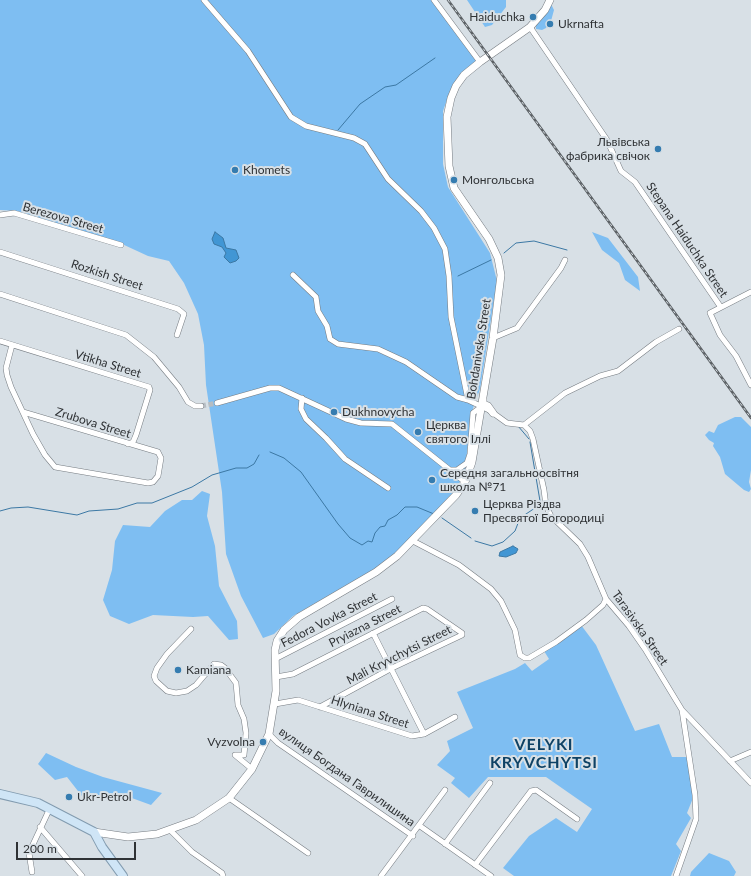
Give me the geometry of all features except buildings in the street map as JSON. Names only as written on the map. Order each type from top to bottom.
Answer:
[{"type":"main road","name":"Bohdanivska Street","points":[[94,832],[128,837],[157,834],[204,816],[229,798],[252,769],[269,734],[275,704],[275,659],[277,642],[284,630],[290,624],[376,572],[413,542],[456,495],[465,482],[472,462],[493,338],[501,275],[498,258],[488,239],[454,188],[449,166],[447,117],[451,98],[456,86],[464,76],[480,62],[530,27],[550,0]]},
{"type":"main road","points":[[482,399],[483,404],[488,406],[493,413]]},
{"type":"main road","points":[[479,419],[484,413],[493,413]]},
{"type":"main road","points":[[0,794],[32,801],[50,808],[94,832],[102,848],[123,876]]},
{"type":"street","points":[[204,0],[248,51],[291,117],[306,126],[354,138],[365,144],[388,179],[417,207],[434,228],[445,249],[449,276],[451,317],[468,400]]},
{"type":"street","points":[[434,0],[480,62]]},
{"type":"street","name":"Stepana Haiduchka Street","points":[[530,27],[607,140],[621,171],[635,182],[720,306]]},
{"type":"street","name":"Berezova Street","points":[[0,215],[14,213],[121,245]]},
{"type":"street","name":"Rozkish Street","points":[[0,252],[178,308],[184,314],[177,335]]},
{"type":"street","points":[[493,338],[517,328],[561,268],[565,260]]},
{"type":"street","points":[[293,275],[316,297],[318,311],[327,326],[330,339],[338,344],[382,351],[406,362],[457,396],[493,413],[507,423],[524,425],[565,393],[600,376],[618,371],[656,342],[679,329]]},
{"type":"street","points":[[751,292],[720,306],[710,313],[720,334],[736,356],[751,385]]},
{"type":"street","points":[[0,294],[126,335],[154,357],[179,386],[188,402],[195,406],[201,406]]},
{"type":"street","name":"Vtikha Street","points":[[0,341],[149,387],[150,390],[135,440],[128,444]]},
{"type":"street","points":[[12,345],[6,368],[7,376],[23,412]]},
{"type":"street","points":[[217,403],[276,387],[346,418],[361,423],[392,424],[465,482]]},
{"type":"street","points":[[302,398],[301,409],[306,419],[345,459],[388,488]]},
{"type":"street","points":[[449,470],[456,470],[467,463],[470,454],[473,414],[481,407]]},
{"type":"street","name":"Zrubova Street","points":[[23,412],[158,452],[161,458],[158,476],[153,482],[148,483],[55,467],[45,455],[23,412]]},
{"type":"street","name":"Tarasivska Street","points":[[524,425],[530,431],[533,439],[546,506],[551,516],[580,544],[588,557],[606,599],[638,638],[682,710],[751,783]]},
{"type":"street","points":[[413,542],[459,565],[491,589],[501,601],[515,630],[520,655],[525,658],[529,658],[556,642],[586,620],[603,604],[606,599]]},
{"type":"street","name":"Fedora Vovka Street","points":[[275,659],[392,599]]},
{"type":"street","name":"Pryiazna Street","points":[[276,677],[293,674],[423,608],[427,609],[460,631]]},
{"type":"street","points":[[191,629],[167,654],[157,668],[154,676],[156,681],[167,691],[176,694],[188,691],[196,685],[214,664],[221,665],[225,668],[236,683],[238,705],[244,719],[246,733],[244,755],[235,755],[252,769]]},
{"type":"street","name":"Mali Kryvchytsi Street","points":[[320,707],[392,668],[462,634],[460,631]]},
{"type":"street","points":[[373,633],[424,734]]},
{"type":"street","name":"Hlyniana Street","points":[[275,704],[298,700],[412,736],[424,734],[456,717]]},
{"type":"street","points":[[676,876],[696,819],[695,795],[682,710]]},
{"type":"street","name":"вулиця Богдана Гаврилишина","points":[[269,734],[278,742],[413,836]]},
{"type":"street","points":[[730,761],[751,752]]},
{"type":"street","points":[[445,844],[490,783]]},
{"type":"street","name":"вулиця Богдана Гаврилишина","points":[[381,876],[413,836],[446,790]]},
{"type":"street","points":[[475,865],[531,791],[536,790],[577,819]]},
{"type":"street","points":[[229,798],[308,853]]},
{"type":"street","points":[[32,872],[29,853],[50,808]]},
{"type":"street","points":[[420,826],[491,876]]},
{"type":"street","points":[[40,827],[82,876]]},
{"type":"street","points":[[170,830],[192,852],[222,873],[223,876]]},
{"type":"shaded area","points":[[0,0],[433,0],[476,58],[476,62],[450,91],[443,111],[443,164],[448,187],[490,253],[497,281],[480,389],[471,414],[465,472],[456,489],[406,544],[376,568],[293,616],[274,634],[263,638],[241,596],[226,554],[222,492],[206,385],[204,345],[198,314],[184,283],[169,261],[148,256],[122,244],[17,211],[0,210]]},
{"type":"shaded area","points":[[467,0],[506,0],[506,7],[492,25],[485,27]]},
{"type":"shaded area","points":[[551,4],[554,10],[551,21],[546,28],[542,30],[536,29],[536,25]]},
{"type":"shaded area","points":[[215,232],[223,238],[226,248],[236,250],[239,258],[236,261],[230,263],[224,257],[226,253],[222,247],[214,244],[212,239]]},
{"type":"shaded area","points":[[592,232],[608,238],[638,277],[640,291],[625,280],[619,263],[602,250]]},
{"type":"shaded area","points":[[735,417],[741,417],[751,427],[751,470],[749,482],[751,489],[749,492],[744,490],[725,474],[720,457],[713,446],[714,443],[705,435],[709,431],[714,433],[718,425]]},
{"type":"shaded area","points":[[202,491],[210,494],[207,516],[215,546],[219,586],[237,621],[238,639],[229,640],[208,616],[193,617],[153,615],[129,624],[110,616],[103,600],[112,570],[115,541],[123,525],[150,527],[165,511],[182,500],[192,500]]},
{"type":"shaded area","points":[[513,546],[518,549],[516,553],[506,557],[499,556],[500,552]]},
{"type":"shaded area","points":[[581,625],[596,645],[635,731],[659,724],[672,757],[687,757],[693,798],[687,813],[691,818],[676,844],[681,851],[671,876],[514,876],[503,868],[529,836],[556,818],[577,832],[592,809],[546,777],[488,777],[469,798],[451,783],[455,778],[437,765],[450,751],[447,741],[473,728],[457,692],[515,669],[525,663],[532,671],[549,659],[544,651]]},
{"type":"shaded area","points":[[46,753],[76,767],[103,777],[162,793],[151,805],[118,793],[85,800],[67,777],[55,780],[38,764]]},
{"type":"shaded area","points":[[709,853],[729,861],[736,872],[734,876],[690,876],[691,872]]},
{"type":"waterway","points":[[338,130],[360,104],[385,87],[396,85],[435,58]]},
{"type":"waterway","points":[[504,253],[516,243],[534,241],[567,250]]},
{"type":"waterway","points":[[458,276],[491,260]]},
{"type":"waterway","points":[[518,426],[529,439]]},
{"type":"waterway","points":[[530,442],[540,501]]},
{"type":"waterway","points":[[270,452],[284,458],[301,472],[338,524],[350,538],[362,545],[368,541],[372,542],[375,533],[380,527],[385,526],[388,520],[397,515],[405,507],[417,507],[434,514]]},
{"type":"waterway","points":[[0,511],[11,508],[28,507],[77,515],[89,511],[118,509],[137,503],[152,503],[192,487],[212,475],[236,468],[247,468],[254,464],[259,455]]},
{"type":"waterway","points":[[475,541],[492,546],[503,542],[515,531],[520,518],[541,504]]},
{"type":"waterway","points":[[442,518],[471,538]]},
{"type":"tunnel","points":[[201,406],[217,403]]},
{"type":"railway","points":[[448,0],[751,418]]},
{"type":"place","name":"Haiduchka","points":[[533,17]]},
{"type":"place","name":"Ukrnafta","points":[[550,24]]},
{"type":"place","name":"Львівська фабрика свічок","points":[[658,149]]},
{"type":"place","name":"Khomets","points":[[235,170]]},
{"type":"place","name":"Монгольська","points":[[454,180]]},
{"type":"place","name":"Dukhnovycha","points":[[334,412]]},
{"type":"place","name":"Церква святого Іллі","points":[[418,432]]},
{"type":"place","name":"Середня загальноосвітня школа №71","points":[[432,480]]},
{"type":"place","name":"Церква Різдва Пресвятої Богородиці","points":[[475,511]]},
{"type":"place","name":"Kamiana","points":[[178,670]]},
{"type":"place","name":"Vyzvolna","points":[[263,742]]},
{"type":"place","name":"Ukr-Petrol","points":[[69,797]]},
{"type":"district","name":"VELYKI KRYVCHYTSI","points":[[544,754]]}]
